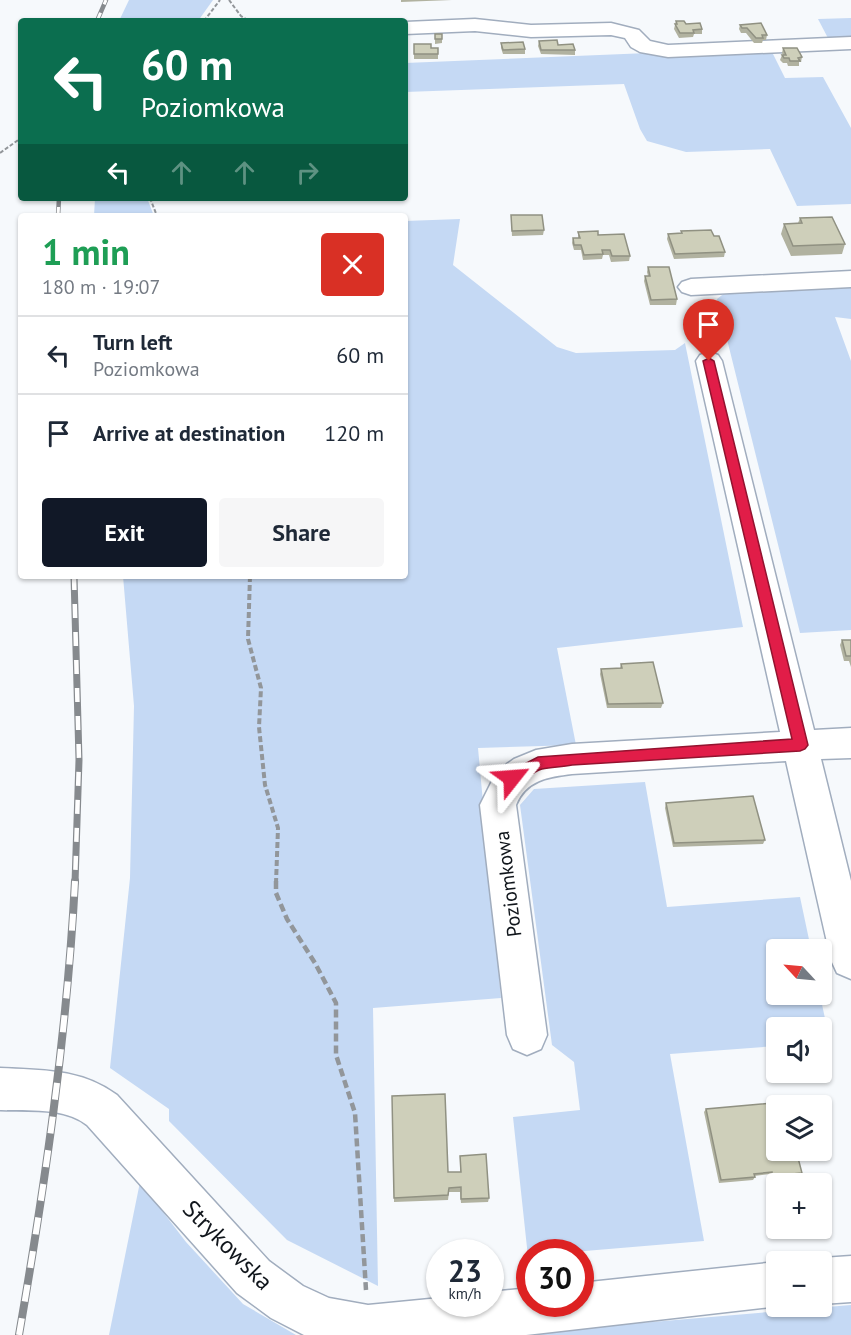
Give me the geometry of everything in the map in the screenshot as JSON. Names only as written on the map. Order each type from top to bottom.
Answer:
[{"type":"street","points":[[408,28],[475,26],[531,31],[611,29],[632,34],[642,46],[668,51],[851,43]]},
{"type":"street","points":[[691,287],[851,279]]},
{"type":"street","points":[[709,361],[851,960]]},
{"type":"street","name":"Poziomkowa","points":[[526,1035],[498,805],[502,793],[512,778],[538,764],[572,759],[851,743]]},
{"type":"street","name":"Strykowska","points":[[0,1089],[57,1092],[86,1098],[102,1110],[253,1277],[287,1302],[326,1321],[368,1328],[766,1286]]},
{"type":"street","points":[[832,1280],[851,1279]]},
{"type":"path","points":[[206,18],[220,0]]},
{"type":"path","points":[[229,0],[244,18]]},
{"type":"path","points":[[0,153],[18,140]]},
{"type":"path","points":[[250,579],[248,639],[261,688],[259,727],[265,785],[278,828],[276,893],[286,919],[315,963],[336,1003],[336,1055],[355,1113],[368,1328]]},
{"type":"shaded area","points":[[129,0],[213,0],[200,18],[120,18]]},
{"type":"shaded area","points":[[851,18],[851,40],[829,40],[818,19]]},
{"type":"shaded area","points":[[770,48],[785,78],[823,77],[851,128],[851,204],[797,206],[770,149],[686,152],[647,141],[640,129],[624,84],[408,92],[408,63]]},
{"type":"shaded area","points":[[95,201],[148,201],[153,213],[94,213]]},
{"type":"shaded area","points":[[460,219],[453,265],[557,347],[576,353],[675,350],[685,343],[743,627],[557,648],[576,745],[478,748],[501,998],[373,1008],[378,1286],[287,1240],[169,1121],[169,1109],[110,1068],[130,878],[134,706],[123,579],[408,579],[408,221]]},
{"type":"shaded area","points":[[851,287],[851,319],[835,317],[851,361],[851,630],[800,633],[717,299],[726,292]]},
{"type":"shaded area","points":[[645,782],[667,907],[800,897],[809,939],[766,939],[766,1005],[822,1005],[825,1017],[766,1017],[766,1047],[670,1054],[704,1241],[594,1250],[594,1239],[526,1239],[513,1117],[580,1110],[574,1062],[552,1045],[520,805],[534,789]]},
{"type":"shaded area","points":[[140,1182],[186,1242],[243,1304],[296,1335],[109,1335]]},
{"type":"shaded area","points":[[851,1305],[851,1335],[498,1335],[766,1312],[766,1317],[832,1317],[832,1307]]},
{"type":"building","points":[[676,21],[684,21],[686,24],[700,23],[702,29],[693,30],[694,33],[680,33],[675,24],[677,24]]},
{"type":"building","points":[[761,23],[767,35],[762,35],[763,38],[756,38],[747,28],[742,28],[740,25]]},
{"type":"building","points":[[435,34],[442,34],[442,39],[435,39]]},
{"type":"building","points":[[557,40],[558,45],[573,44],[575,50],[541,50],[539,41]]},
{"type":"building","points":[[523,42],[525,49],[503,50],[501,43]]},
{"type":"building","points":[[414,44],[431,44],[431,48],[438,48],[438,54],[414,54]]},
{"type":"building","points":[[783,48],[797,48],[802,57],[798,58],[800,61],[790,61],[789,58],[784,58],[782,55],[786,55]]},
{"type":"building","points":[[511,215],[542,215],[544,230],[512,231]]},
{"type":"building","points":[[832,217],[845,244],[793,246],[784,224],[802,223],[800,218]]},
{"type":"building","points":[[711,230],[714,236],[719,236],[725,252],[675,254],[668,234]]},
{"type":"building","points":[[598,231],[598,235],[624,234],[630,256],[612,256],[610,250],[602,250],[603,254],[584,255],[581,245],[574,245],[573,238],[580,238],[578,232]]},
{"type":"building","points":[[648,267],[669,267],[677,299],[651,300],[645,276],[650,276]]},
{"type":"building","points":[[842,640],[851,640],[851,656],[846,656]]},
{"type":"building","points":[[653,662],[663,703],[608,704],[601,669],[622,668],[621,664]]},
{"type":"building","points":[[753,796],[765,840],[674,843],[666,803]]},
{"type":"building","points":[[445,1094],[448,1172],[461,1172],[460,1156],[486,1154],[489,1198],[461,1199],[461,1187],[449,1188],[448,1195],[394,1198],[392,1096]]},
{"type":"building","points":[[766,1104],[766,1161],[799,1161],[802,1173],[772,1172],[754,1174],[755,1177],[721,1180],[706,1109]]},
{"type":"railway","points":[[98,18],[106,0]]},
{"type":"railway","points":[[58,213],[59,201]]},
{"type":"railway","points":[[74,579],[79,760],[75,883]]},
{"type":"railway","points":[[19,1335],[54,1109],[67,995],[75,881]]},
{"type":"route","points":[[512,778],[538,764],[572,759],[800,745],[709,361]]}]
